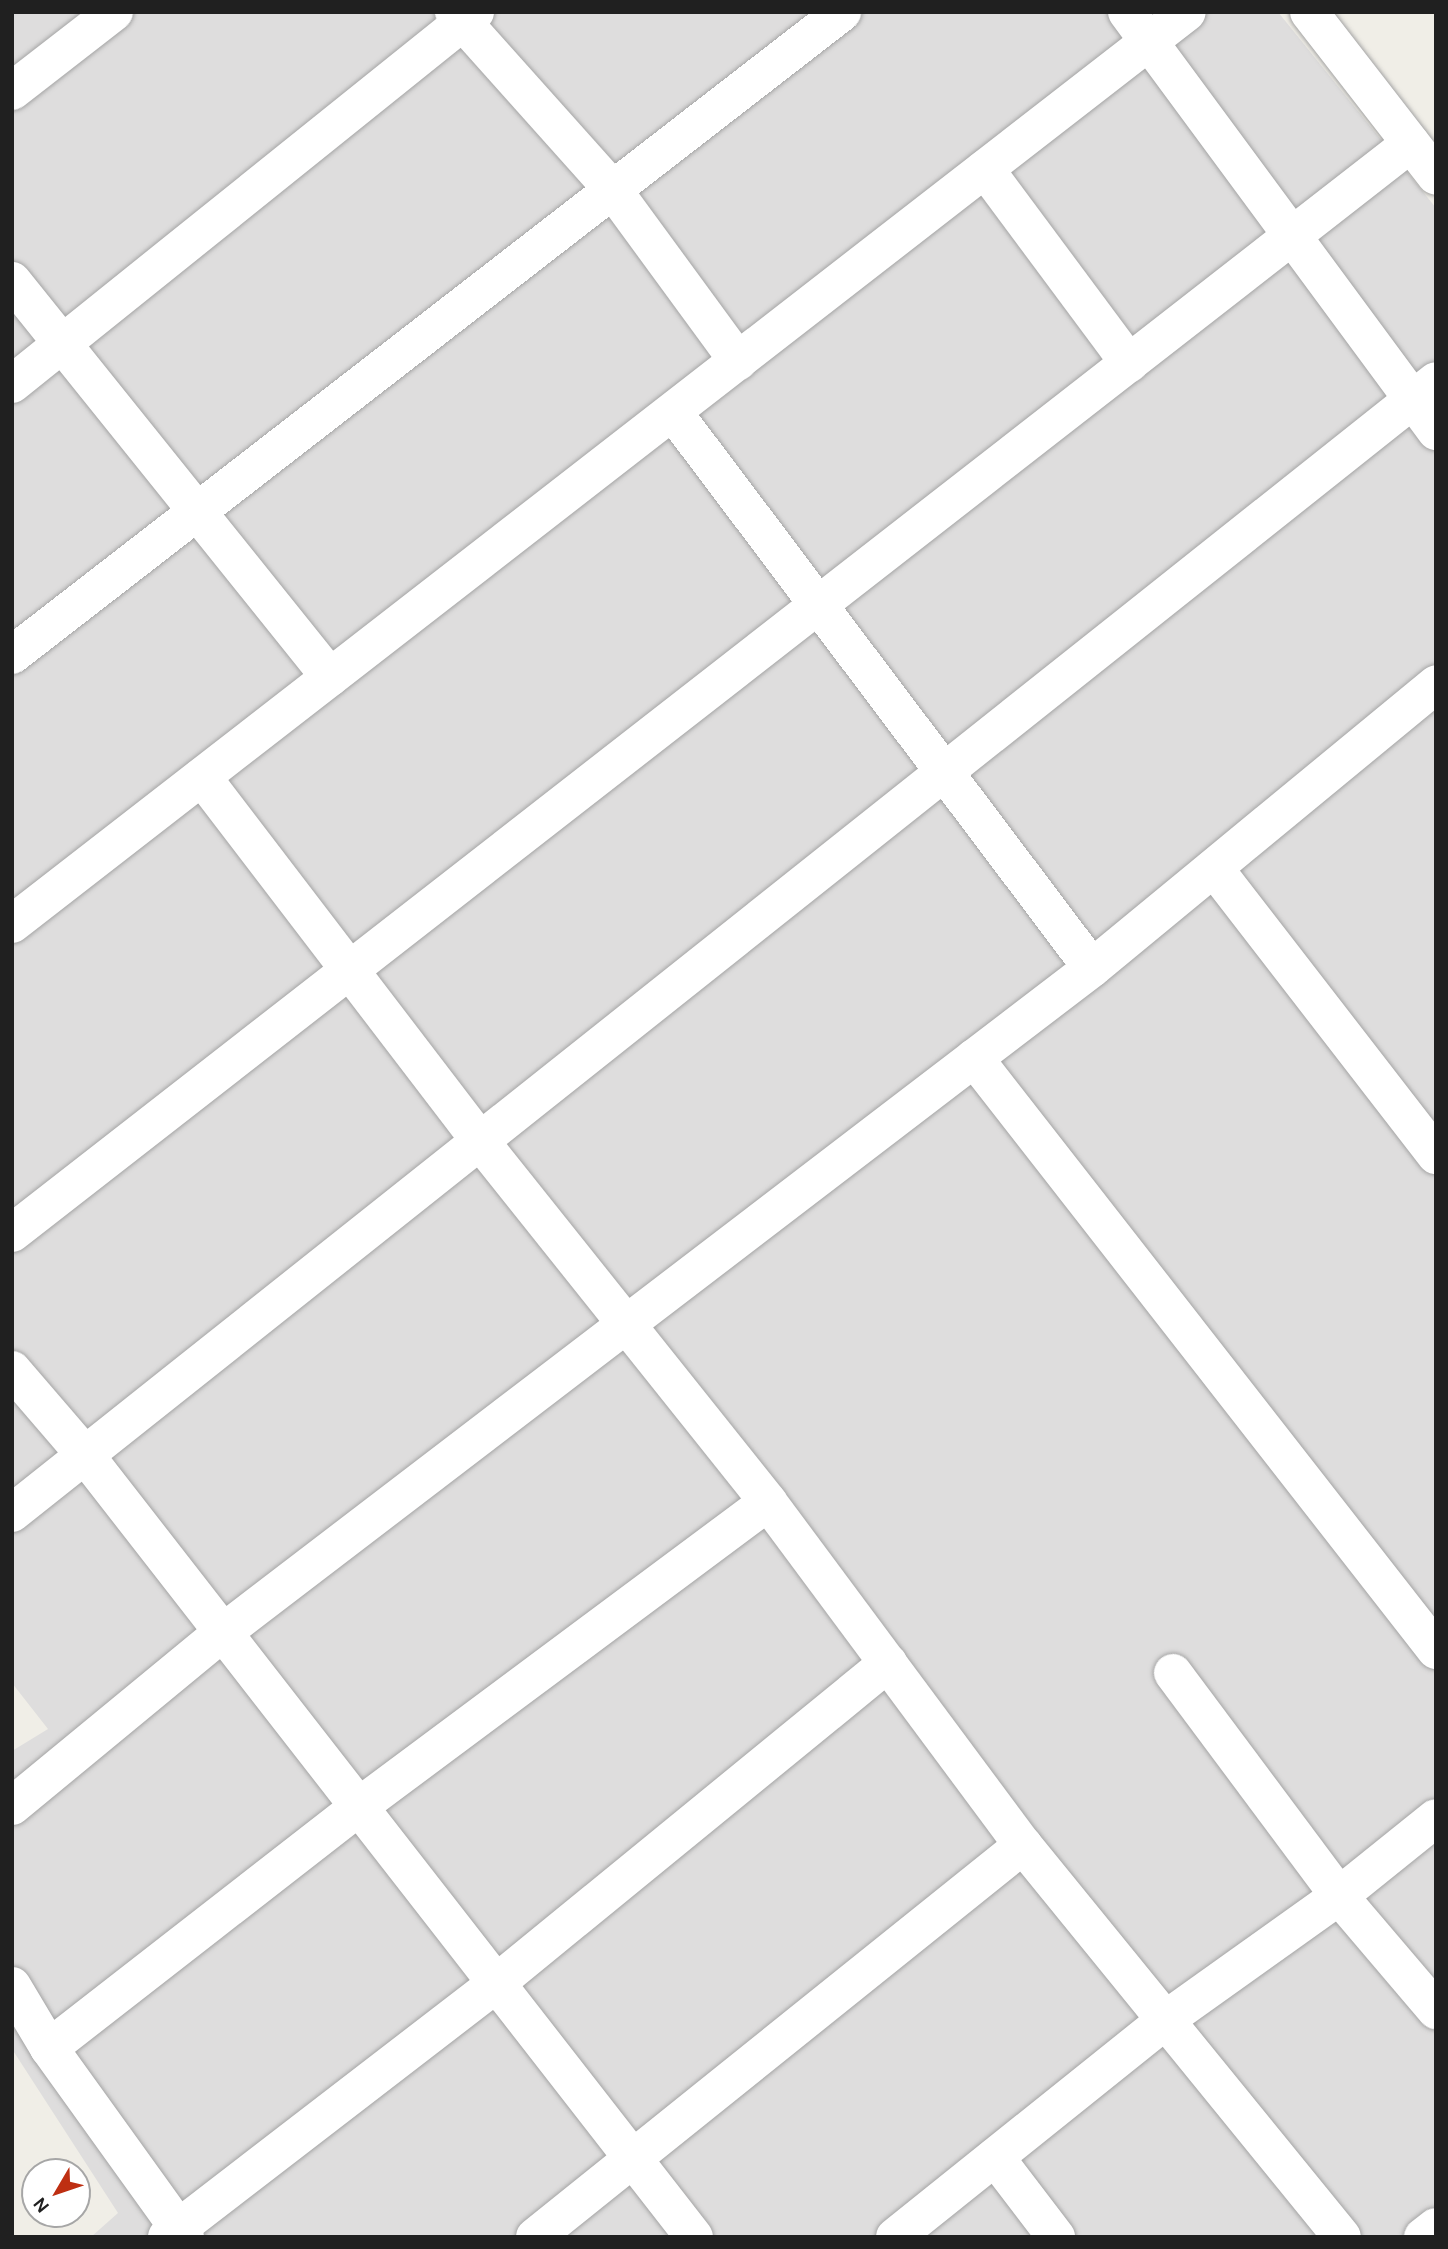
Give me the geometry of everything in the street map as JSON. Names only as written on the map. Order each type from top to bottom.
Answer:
[{"type":"street","points":[[12,91],[114,12]]},
{"type":"street","points":[[12,655],[842,12]]},
{"type":"street","points":[[12,924],[985,169],[1138,27],[1187,12]]},
{"type":"street","points":[[1309,12],[1436,176]]},
{"type":"street","points":[[12,384],[64,345],[463,16],[613,190],[738,361]]},
{"type":"street","points":[[1138,27],[1294,234],[1424,391],[1436,430]]},
{"type":"street","points":[[12,1233],[1411,143]]},
{"type":"street","points":[[985,169],[1129,363]]},
{"type":"street","points":[[12,281],[330,677]]},
{"type":"street","points":[[12,1513],[1424,391]]},
{"type":"street","points":[[673,412],[1092,968]]},
{"type":"street","points":[[12,1806],[221,1633],[1092,968],[1435,687]]},
{"type":"street","points":[[202,777],[480,1141],[768,1502],[1023,1845],[1168,2018],[1342,2237]]},
{"type":"street","points":[[1214,868],[1436,1155]]},
{"type":"street","points":[[974,1058],[1436,1650]]},
{"type":"street","points":[[12,1370],[85,1455],[494,1985],[695,2237]]},
{"type":"street","points":[[48,2048],[357,1808],[768,1502]]},
{"type":"street","points":[[12,1986],[48,2048],[177,2234],[494,1985],[888,1663]]},
{"type":"street","points":[[1172,1673],[1339,1895],[1436,2010]]},
{"type":"street","points":[[895,2237],[1168,2018],[1339,1895],[1436,1818]]},
{"type":"street","points":[[536,2237],[1023,1845]]},
{"type":"street","points":[[995,2157],[1056,2237]]},
{"type":"street","points":[[1423,2237],[1436,2227]]},
{"type":"shaded area","points":[[12,12],[1278,12],[1436,208],[1436,2237],[91,2237],[118,2213],[91,2171],[91,2158],[82,2158],[12,2049],[12,1751],[48,1729],[12,1683]]}]
